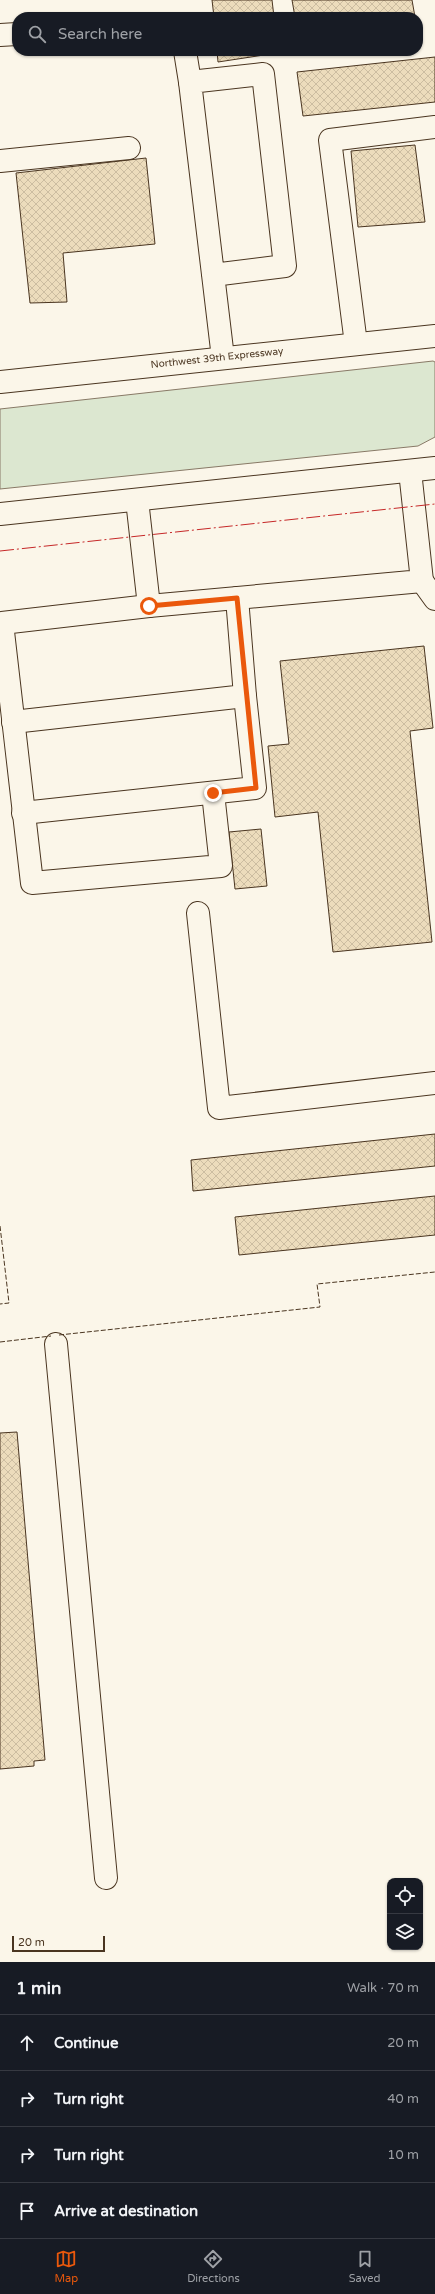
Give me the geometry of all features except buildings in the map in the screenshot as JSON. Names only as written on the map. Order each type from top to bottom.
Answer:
[{"type":"main road","points":[[0,35],[12,34]]},
{"type":"main road","points":[[186,56],[223,358]]},
{"type":"main road","points":[[190,82],[263,74],[285,266],[213,275]]},
{"type":"main road","points":[[356,344],[330,140],[435,126]]},
{"type":"main road","points":[[0,161],[129,148]]},
{"type":"main road","name":"Northwest 39th Expressway","points":[[0,382],[435,336]]},
{"type":"main road","points":[[0,514],[435,468]]},
{"type":"main road","points":[[410,471],[422,581],[435,599]]},
{"type":"main road","points":[[137,500],[149,606]]},
{"type":"main road","points":[[213,793],[221,866],[32,883],[2,623],[149,606],[422,581]]},
{"type":"main road","points":[[23,813],[256,788],[245,696],[237,598]]},
{"type":"main road","points":[[13,722],[245,696]]},
{"type":"main road","points":[[198,913],[219,1108],[435,1083]]},
{"type":"main road","points":[[56,1344],[106,1878]]},
{"type":"green space","points":[[433,361],[435,362],[435,437],[418,446],[0,489],[0,409]]},
{"type":"fence","points":[[0,1226],[9,1303],[0,1304]]},
{"type":"fence","points":[[59,1335],[320,1307],[317,1284],[435,1272]]},
{"type":"fence","points":[[0,1342],[51,1336]]},
{"type":"power","points":[[0,551],[435,504]]},
{"type":"route","points":[[149,606],[237,598],[245,696],[256,788],[213,793]]}]
